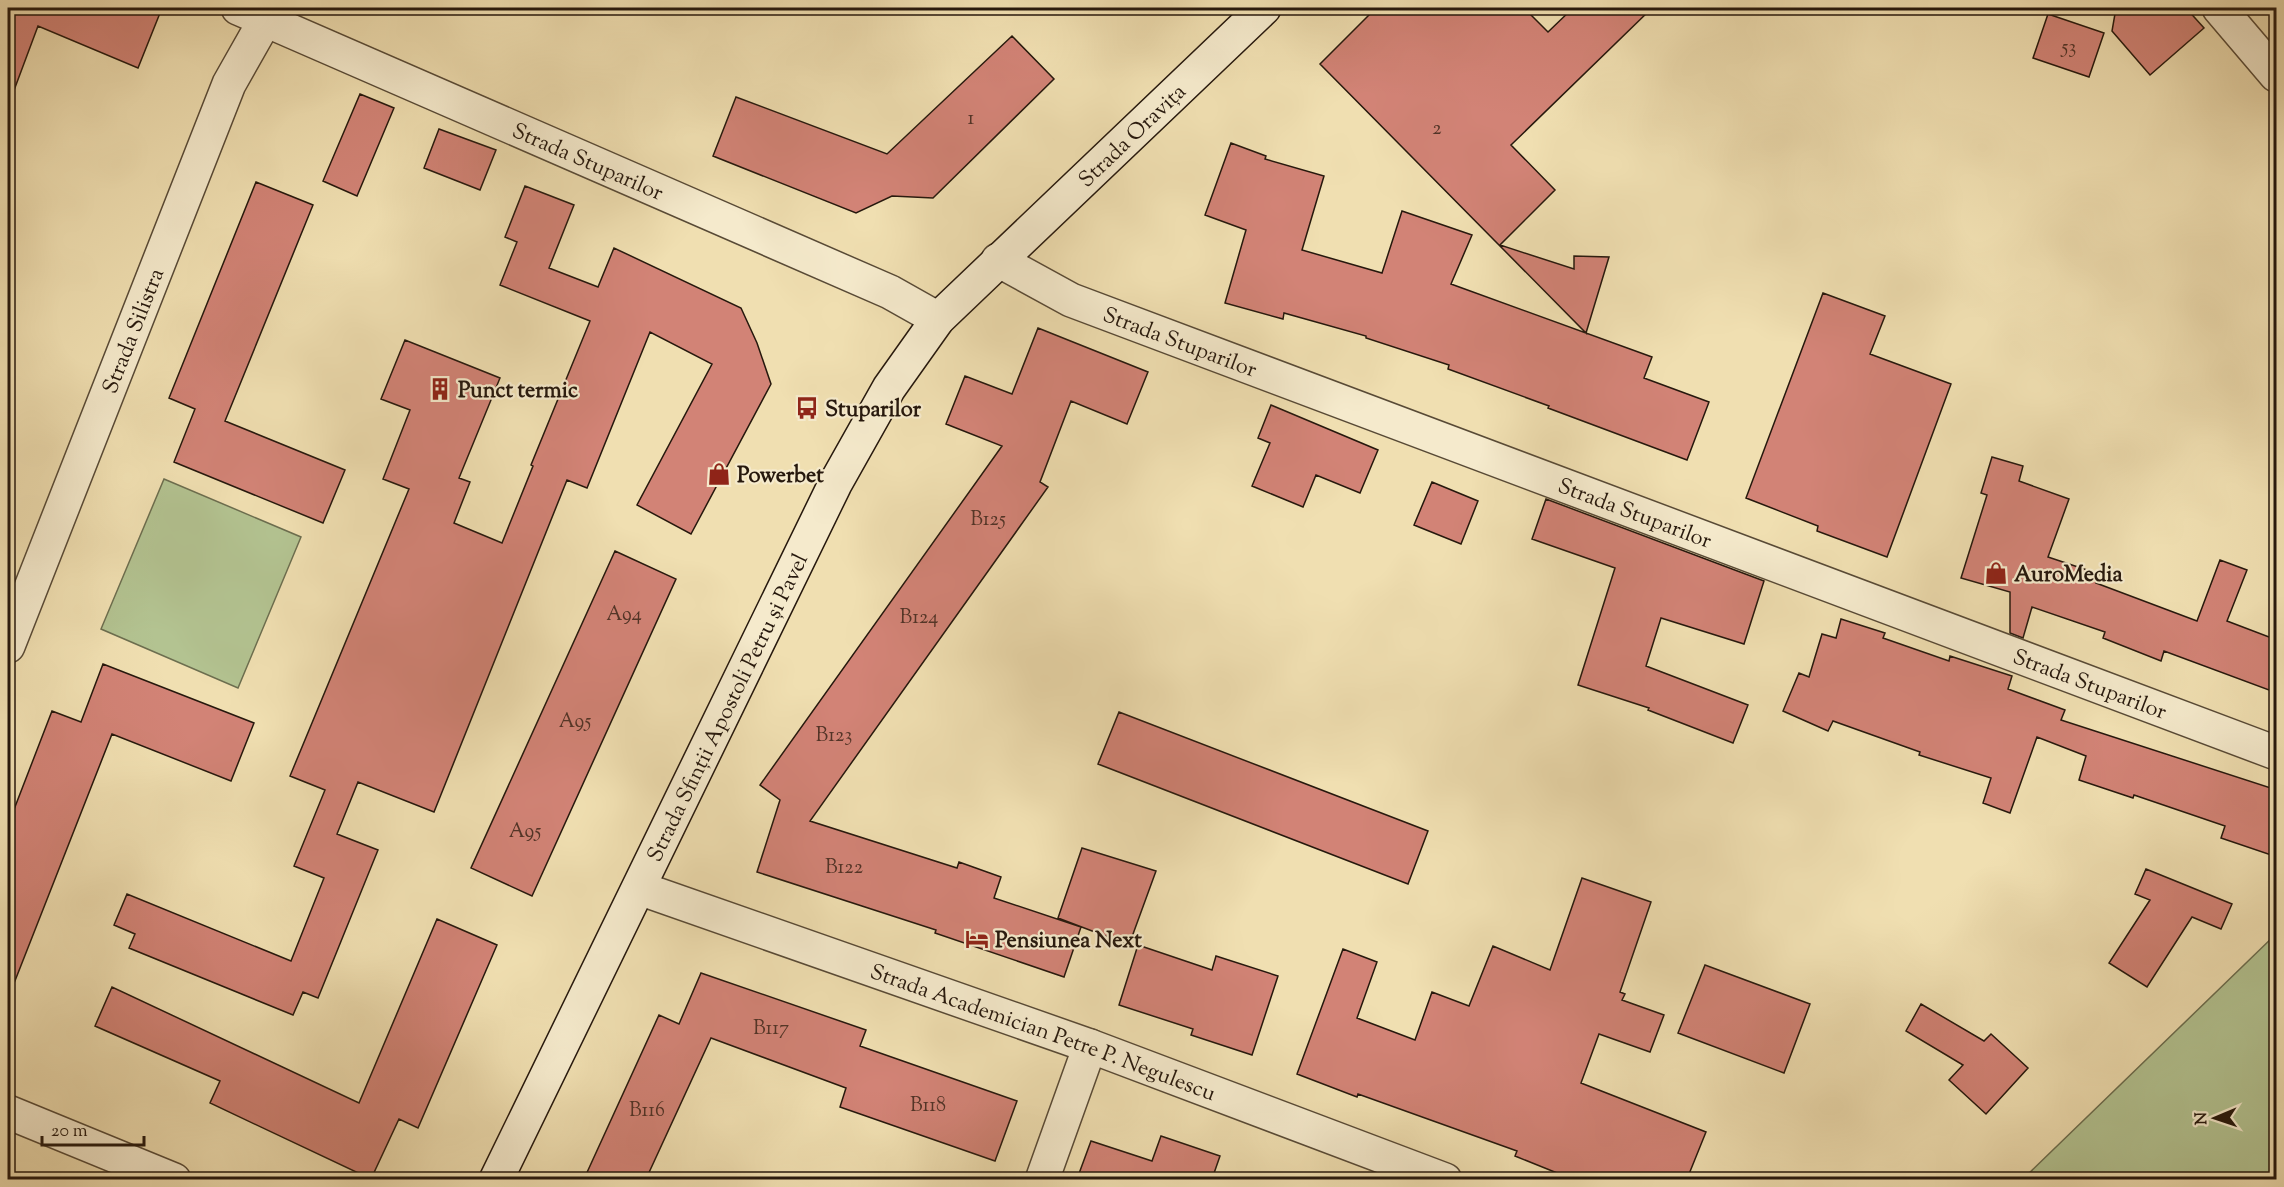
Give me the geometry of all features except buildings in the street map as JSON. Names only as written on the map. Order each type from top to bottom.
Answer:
[{"type":"street","name":"Strada Oravița","points":[[999,260],[1264,8]]},
{"type":"street","points":[[2219,8],[2277,75]]},
{"type":"street","name":"Strada Stuparilor","points":[[258,11],[890,292],[938,319]]},
{"type":"street","name":"Strada Silistra","points":[[8,646],[258,11]]},
{"type":"street","name":"Strada Sfinții Apostoli Petru și Pavel","points":[[496,1179],[835,484],[889,388],[938,319],[999,260]]},
{"type":"street","name":"Strada Stuparilor","points":[[999,260],[1071,300],[2277,753]]},
{"type":"street","name":"Strada Academician Petre P. Negulescu","points":[[639,888],[1090,1046],[1445,1179]]},
{"type":"street","points":[[1042,1179],[1090,1046]]},
{"type":"street","points":[[8,1112],[174,1179]]},
{"type":"green space","points":[[164,479],[301,537],[238,688],[101,629]]},
{"type":"green space","points":[[2276,934],[2276,1179],[2023,1179]]},
{"type":"place","name":"Punct termic","points":[[440,389]]},
{"type":"place","name":"Stuparilor","points":[[807,408]]},
{"type":"place","name":"Powerbet","points":[[719,474]]},
{"type":"place","name":"AuroMedia","points":[[1996,573]]},
{"type":"place","name":"Pensiunea Next","points":[[977,939]]}]
